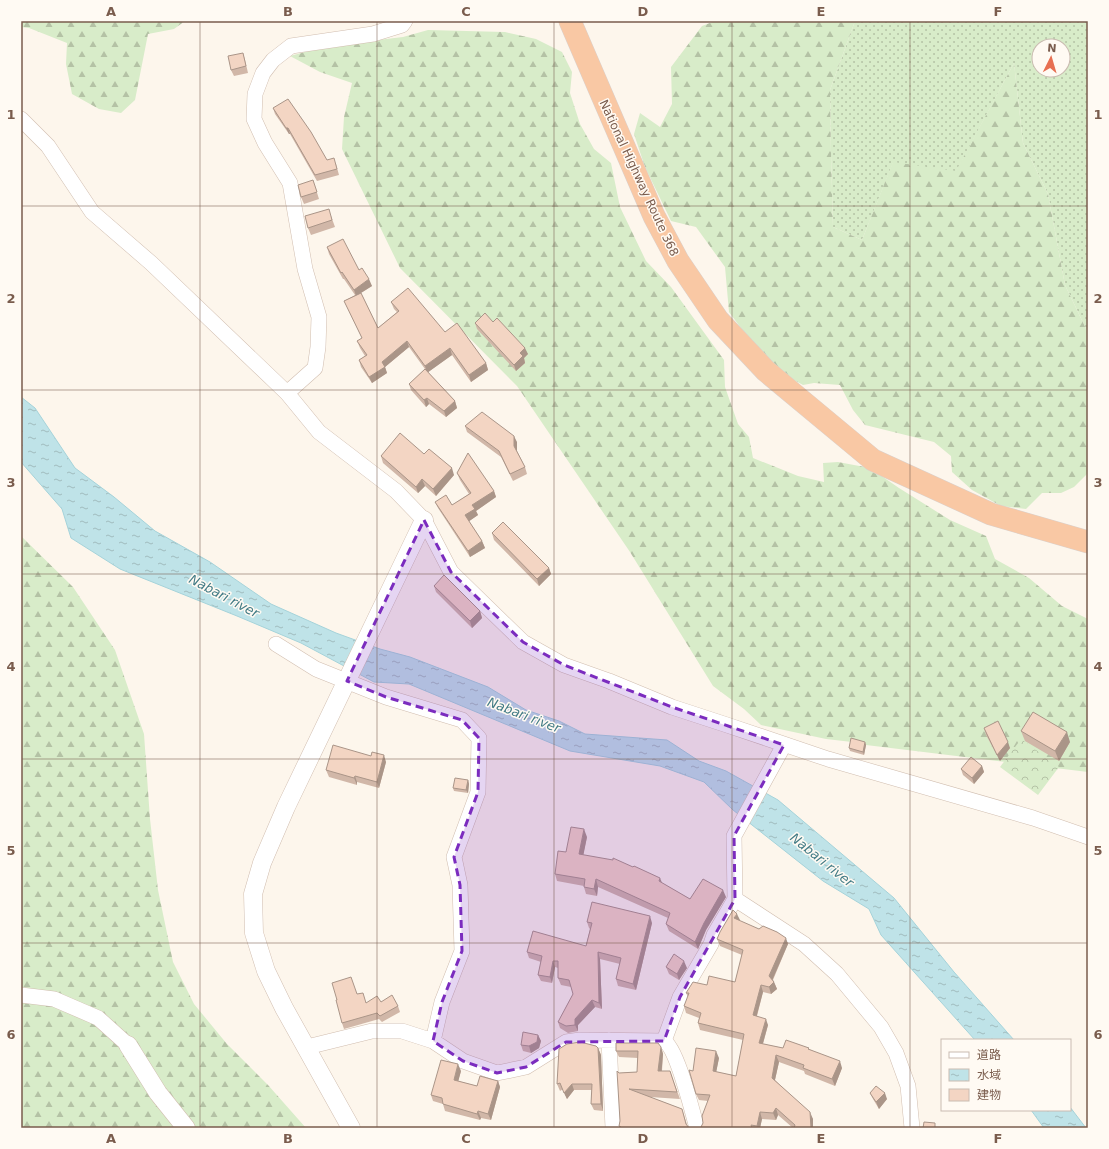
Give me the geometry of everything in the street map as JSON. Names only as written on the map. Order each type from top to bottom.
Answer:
[{"type":"highway","name":"National Highway Route 368","points":[[570,21],[654,216],[678,261],[718,320],[766,371],[874,460],[991,514],[1088,542]]},
{"type":"street","points":[[286,393],[315,368],[318,347],[319,317],[305,269],[290,183],[265,143],[254,119],[255,94],[263,73],[273,60],[291,46],[372,34],[402,25],[405,21]]},
{"type":"street","points":[[21,119],[48,146],[92,212],[156,269],[286,393],[319,432],[396,492],[424,520],[451,572],[523,642],[564,665],[609,681],[672,707],[835,761],[1033,818],[1088,837]]},
{"type":"street","points":[[352,1128],[284,1008],[266,971],[254,933],[253,894],[262,862],[286,807],[424,520]]},
{"type":"street","points":[[276,644],[316,669],[386,697],[462,720],[479,738],[478,792],[454,857],[460,885],[462,951],[442,1002],[433,1041]]},
{"type":"street","points":[[664,1041],[680,997],[735,899],[734,836],[784,745]]},
{"type":"street","points":[[735,899],[804,944],[837,974],[882,1027],[896,1053],[908,1086],[912,1128]]},
{"type":"street","points":[[21,995],[54,999],[98,1018],[128,1045],[158,1094],[186,1128]]},
{"type":"street","points":[[306,1047],[372,1031],[402,1031],[433,1041],[463,1061],[497,1073],[526,1067],[566,1042],[580,1040],[664,1041],[668,1043],[677,1060],[697,1128]]},
{"type":"street","points":[[609,1040],[613,1128]]},
{"type":"highlighted area","points":[[424,520],[451,572],[523,642],[564,665],[672,707],[784,745],[734,836],[735,899],[680,997],[664,1041],[566,1042],[526,1067],[497,1073],[463,1061],[433,1041],[442,1002],[462,951],[460,885],[454,857],[478,792],[479,738],[462,720],[386,697],[347,681]]},
{"type":"green space","points":[[21,21],[185,21],[174,29],[148,34],[135,100],[121,113],[99,109],[72,94],[66,64],[67,43],[29,28],[21,27]]},
{"type":"green space","points":[[715,21],[855,21],[830,90],[833,227],[862,240],[893,162],[956,171],[1014,63],[1023,143],[1048,194],[1065,285],[1088,333],[1087,474],[1074,487],[1061,493],[1042,493],[1026,509],[1001,506],[972,490],[952,472],[951,456],[934,442],[865,425],[853,410],[840,385],[814,383],[803,385],[770,367],[729,312],[725,267],[696,227],[671,221],[645,167],[634,134],[640,113],[660,127],[672,104],[671,67],[702,26]]},
{"type":"green space","points":[[855,21],[1088,21],[1088,333],[1065,285],[1048,194],[1023,143],[1014,63],[956,172],[893,163],[862,240],[833,227],[830,90]]},
{"type":"green space","points":[[428,30],[505,32],[536,39],[562,52],[572,72],[570,93],[580,124],[594,149],[611,163],[620,207],[646,261],[671,287],[724,360],[725,387],[738,424],[749,437],[753,458],[798,476],[824,482],[823,463],[838,462],[870,468],[950,520],[986,536],[995,559],[1029,578],[1062,606],[1088,619],[1088,772],[866,745],[826,739],[761,725],[744,709],[713,686],[630,552],[517,386],[400,268],[342,149],[344,117],[352,83],[320,72],[290,56],[327,46],[403,37]]},
{"type":"green space","points":[[21,536],[73,587],[115,650],[144,734],[150,819],[158,890],[173,962],[194,1004],[227,1044],[268,1085],[306,1128],[21,1128]]},
{"type":"green space","points":[[1021,739],[1059,767],[1038,795],[1000,767]]},
{"type":"water","name":"Nabari river","points":[[21,397],[35,408],[75,468],[114,497],[155,531],[210,562],[271,604],[336,633],[380,649],[410,657],[488,687],[526,710],[559,721],[585,734],[667,740],[699,761],[726,771],[778,800],[894,898],[954,972],[1013,1039],[974,1039],[881,935],[869,909],[823,881],[733,810],[704,782],[660,766],[570,751],[409,684],[374,682],[301,643],[120,569],[71,538],[62,509],[21,462]]},
{"type":"water","points":[[1071,1108],[1086,1128],[1044,1128],[1032,1111],[1071,1111]]},
{"type":"building","points":[[243,53],[246,66],[231,70],[228,56]]},
{"type":"building","points":[[288,99],[311,132],[327,160],[334,158],[337,169],[315,175],[288,128],[286,128],[273,108]]},
{"type":"building","points":[[313,180],[317,192],[301,197],[298,185]]},
{"type":"building","points":[[329,209],[332,220],[308,228],[305,216]]},
{"type":"building","points":[[343,239],[359,270],[362,268],[369,279],[354,290],[342,272],[341,273],[327,247]]},
{"type":"building","points":[[408,288],[445,332],[457,323],[486,363],[469,375],[450,348],[425,366],[407,341],[382,362],[385,367],[369,377],[359,360],[367,355],[357,341],[362,338],[344,301],[361,293],[378,328],[399,311],[391,302]]},
{"type":"building","points":[[485,313],[493,322],[497,318],[525,348],[520,353],[523,356],[514,365],[475,323]]},
{"type":"building","points":[[425,369],[455,401],[444,411],[427,398],[424,400],[409,384]]},
{"type":"building","points":[[482,412],[514,436],[514,446],[525,467],[510,474],[499,451],[465,426]]},
{"type":"building","points":[[400,433],[424,454],[429,449],[452,468],[433,489],[422,479],[416,487],[381,456]]},
{"type":"building","points":[[468,453],[494,491],[472,505],[475,509],[465,515],[482,541],[468,551],[435,502],[446,495],[452,505],[471,493],[457,473]]},
{"type":"building","points":[[503,522],[549,568],[537,579],[492,533]]},
{"type":"building","points":[[444,575],[480,611],[470,621],[434,586]]},
{"type":"building","points":[[1033,712],[1067,732],[1055,751],[1021,731]]},
{"type":"building","points":[[998,721],[1008,742],[997,755],[984,728]]},
{"type":"building","points":[[851,738],[865,742],[863,752],[849,748]]},
{"type":"building","points":[[333,745],[371,756],[372,752],[384,755],[377,782],[355,776],[354,778],[326,770]]},
{"type":"building","points":[[971,757],[982,766],[972,778],[961,769]]},
{"type":"building","points":[[455,778],[468,780],[466,790],[453,788]]},
{"type":"building","points":[[571,827],[584,829],[579,854],[613,860],[613,858],[633,867],[634,866],[660,878],[659,881],[690,899],[703,879],[723,890],[695,942],[666,924],[670,913],[596,879],[594,889],[584,887],[585,879],[555,874],[558,851],[566,852]]},
{"type":"building","points":[[592,902],[650,916],[633,984],[616,979],[621,958],[598,952],[599,1003],[592,1000],[575,1019],[575,1025],[566,1026],[558,1022],[573,994],[569,980],[558,978],[558,961],[553,961],[550,977],[538,975],[542,956],[527,952],[533,931],[586,946],[592,923],[587,922]]},
{"type":"building","points":[[733,910],[737,914],[734,918],[759,929],[763,926],[786,938],[769,976],[774,982],[769,987],[761,985],[753,1015],[766,1019],[759,1043],[783,1048],[786,1040],[840,1061],[832,1079],[803,1068],[804,1065],[776,1055],[772,1078],[810,1112],[811,1128],[794,1128],[795,1125],[776,1108],[773,1113],[760,1112],[757,1126],[751,1125],[752,1128],[700,1128],[703,1123],[702,1116],[710,1095],[696,1094],[689,1070],[693,1071],[696,1048],[716,1051],[713,1071],[736,1076],[744,1034],[698,1023],[701,1013],[684,1006],[689,993],[686,993],[693,982],[707,985],[709,976],[735,982],[743,950],[717,939]]},
{"type":"building","points":[[674,954],[684,961],[677,974],[666,967]]},
{"type":"building","points":[[351,977],[357,994],[363,993],[366,1003],[377,996],[381,1002],[392,995],[398,1006],[380,1016],[377,1013],[342,1023],[332,983]]},
{"type":"building","points":[[523,1032],[538,1035],[537,1042],[529,1046],[521,1045]]},
{"type":"building","points":[[580,1042],[596,1046],[598,1048],[601,1104],[591,1104],[592,1084],[572,1084],[564,1093],[560,1083],[557,1084],[559,1049],[567,1044]]},
{"type":"building","points":[[616,1043],[658,1043],[661,1047],[658,1071],[670,1071],[677,1092],[629,1089],[682,1109],[686,1124],[689,1128],[621,1128],[619,1126],[617,1071],[619,1073],[637,1072],[638,1051],[616,1051]]},
{"type":"building","points":[[441,1060],[458,1064],[454,1080],[477,1086],[480,1076],[498,1081],[488,1114],[478,1111],[477,1114],[443,1104],[442,1098],[431,1095]]},
{"type":"building","points":[[876,1086],[885,1093],[876,1102],[870,1093]]},
{"type":"building","points":[[924,1122],[935,1123],[935,1128],[923,1128]]}]
